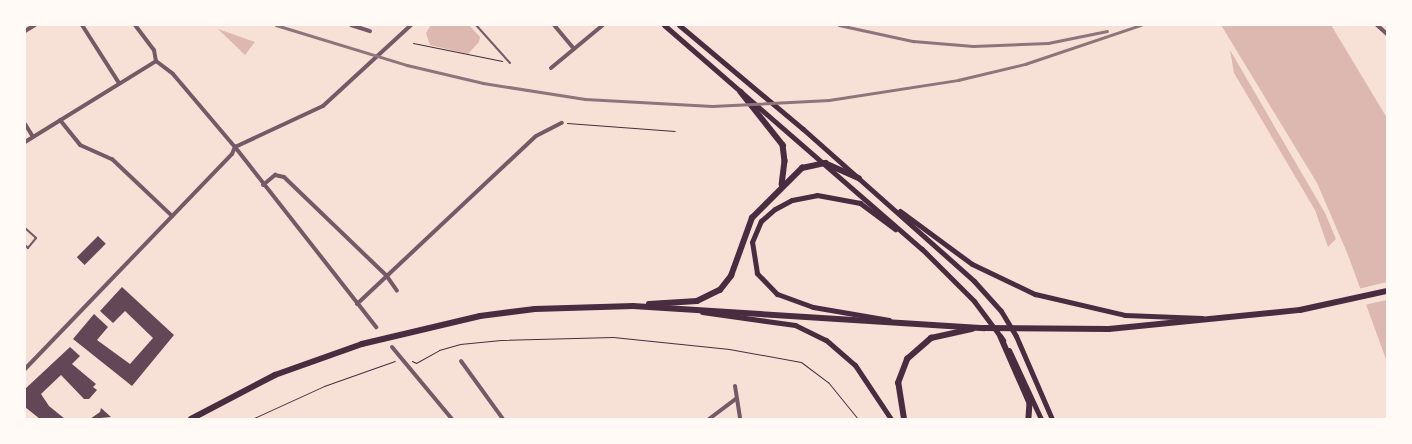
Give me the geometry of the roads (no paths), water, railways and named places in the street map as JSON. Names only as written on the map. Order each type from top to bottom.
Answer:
[{"type":"main road","points":[[664,25],[922,249],[974,301],[1001,338],[1027,382],[1041,419]]},
{"type":"main road","points":[[679,25],[859,178],[974,281],[1001,312],[1016,336],[1052,419]]},
{"type":"main road","points":[[741,92],[783,145],[786,160],[782,184]]},
{"type":"main road","points":[[191,419],[275,375],[362,344],[408,331],[535,309],[633,306],[697,301],[720,290],[731,276],[752,218],[782,184],[802,168],[825,163],[859,178]]},
{"type":"main road","points":[[889,320],[813,307],[777,294],[763,282],[753,263],[752,242],[756,230],[765,216],[782,204],[814,196],[836,197],[860,204],[922,249]]},
{"type":"main road","points":[[881,198],[972,264],[1035,294],[1125,315],[1229,319]]},
{"type":"main road","points":[[633,306],[889,320],[987,328],[1046,330],[1109,329],[1229,319],[1300,310],[1387,291]]},
{"type":"main road","points":[[690,310],[726,318],[794,325],[826,340],[855,365],[891,419]]},
{"type":"main road","points":[[904,419],[898,383],[903,366],[914,351],[942,333],[987,328]]},
{"type":"main road","points":[[1001,338],[1030,403],[1029,419]]},
{"type":"street","points":[[25,32],[35,25]]},
{"type":"street","points":[[82,25],[119,83]]},
{"type":"street","points":[[135,25],[154,50],[156,62],[173,74],[235,148],[262,185],[376,327]]},
{"type":"street","points":[[351,25],[370,31]]},
{"type":"street","points":[[25,369],[232,154],[235,148],[323,106],[411,25]]},
{"type":"street","points":[[554,25],[574,49]]},
{"type":"street","points":[[550,68],[603,25]]},
{"type":"street","points":[[1376,25],[1387,34]]},
{"type":"street","points":[[25,142],[156,62]]},
{"type":"street","points":[[60,120],[80,145],[112,159],[172,216]]},
{"type":"street","points":[[358,304],[386,275],[536,136],[562,123]]},
{"type":"street","points":[[25,124],[33,137]]},
{"type":"street","points":[[262,185],[275,175],[284,177],[386,275],[397,291]]},
{"type":"street","points":[[392,347],[452,419]]},
{"type":"street","points":[[461,361],[503,419]]},
{"type":"street","points":[[735,386],[740,419]]},
{"type":"street","points":[[709,419],[736,399]]},
{"type":"lane","points":[[476,25],[510,62]]},
{"type":"lane","points":[[25,228],[36,238],[28,248],[25,244]]},
{"type":"railway","points":[[276,25],[407,65],[483,83],[585,99],[712,106],[829,100],[958,80],[1025,64],[1141,25]]},
{"type":"railway","points":[[839,25],[913,41],[973,46],[1048,43],[1107,31]]}]
